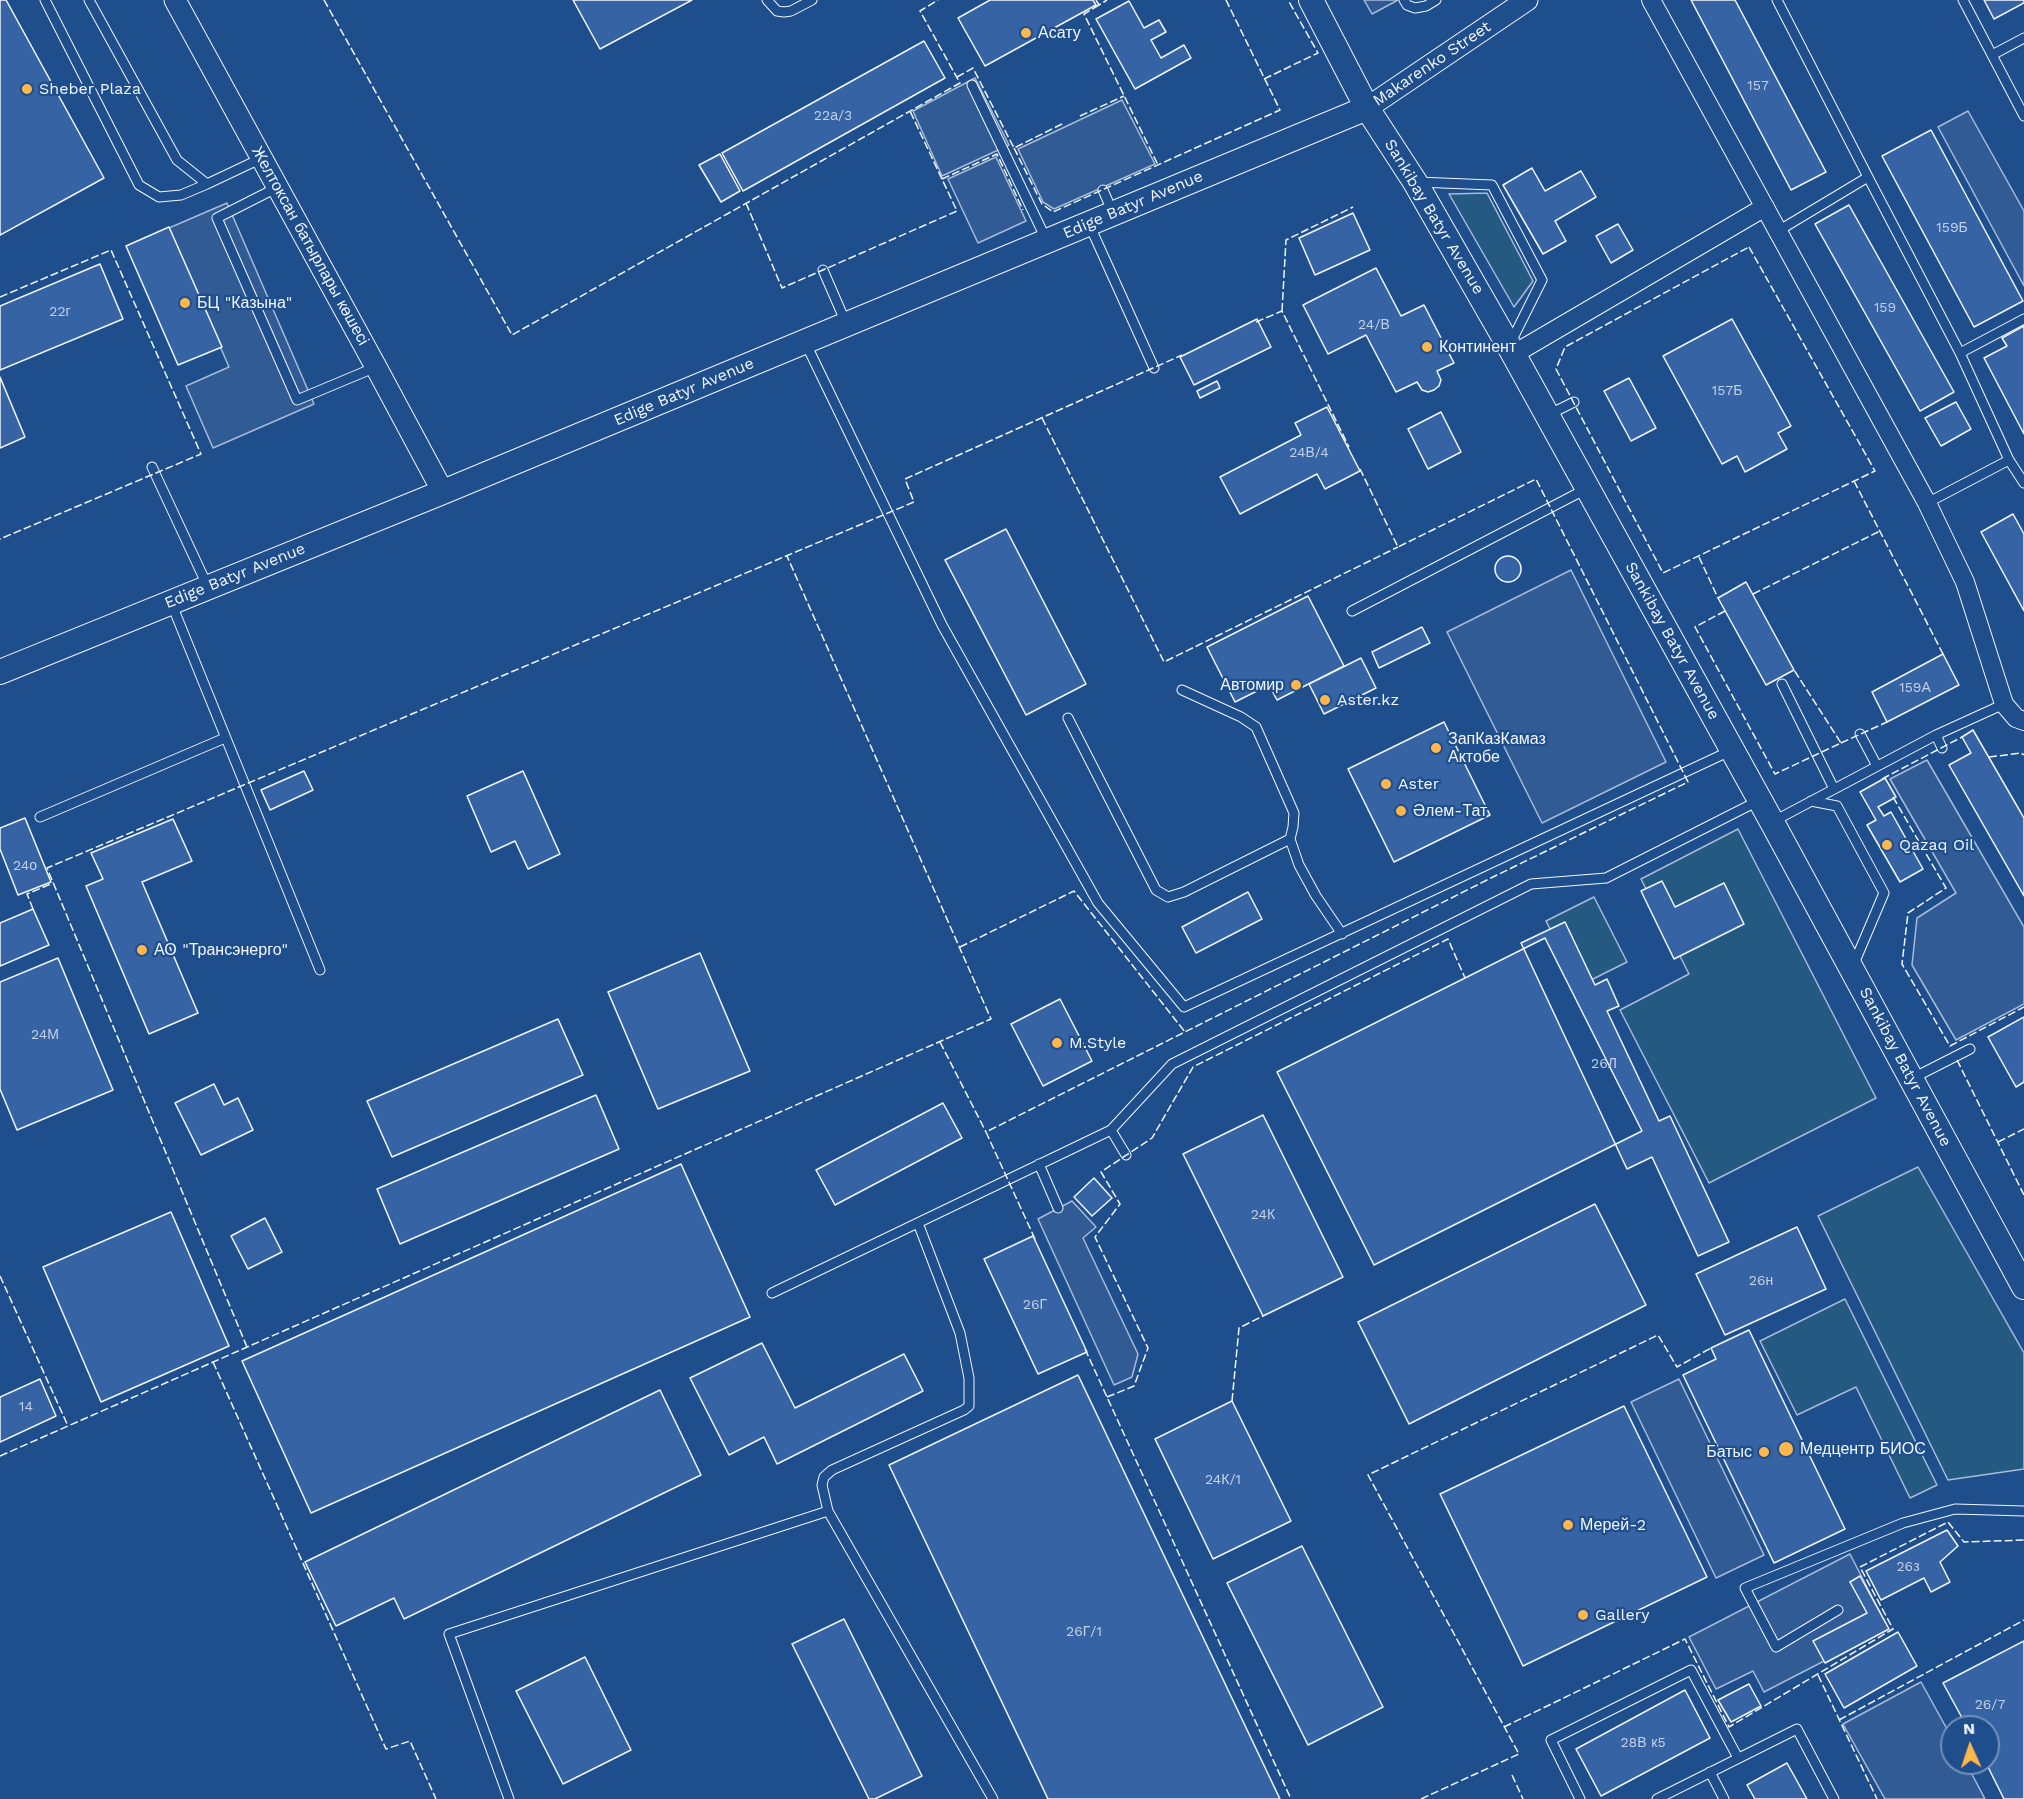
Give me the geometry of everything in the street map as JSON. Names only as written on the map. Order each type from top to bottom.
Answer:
[{"type":"main road","name":"Sankibay Batyr Avenue","points":[[1311,0],[1367,108],[1415,182],[1512,350],[1760,800],[2024,1287]]},
{"type":"main road","name":"Edige Batyr Avenue","points":[[0,672],[443,492],[1367,108]]},
{"type":"street","name":"Желтоксан батырлары көшесі","points":[[175,0],[443,492]]},
{"type":"street","name":"Makarenko Street","points":[[1367,108],[1527,0]]},
{"type":"street","points":[[1651,0],[1927,503],[1965,582],[2004,704],[2016,718],[2024,721]]},
{"type":"street","points":[[1512,350],[1765,207]]},
{"type":"lane","points":[[45,0],[139,185],[159,196],[181,195],[262,158]]},
{"type":"lane","points":[[89,0],[177,160],[207,184]]},
{"type":"lane","points":[[767,0],[777,11],[784,12],[791,11],[812,0]]},
{"type":"lane","points":[[1404,0],[1407,5],[1415,8],[1426,6],[1436,0]]},
{"type":"lane","points":[[1777,0],[1960,353],[2009,460],[2024,483]]},
{"type":"lane","points":[[1963,0],[2024,116]]},
{"type":"lane","points":[[1992,55],[2024,38]]},
{"type":"lane","points":[[972,85],[1047,241]]},
{"type":"lane","points":[[1778,231],[1868,177]]},
{"type":"lane","points":[[1415,182],[1492,185],[1542,280],[1512,350]]},
{"type":"lane","points":[[278,187],[217,218],[297,400],[376,366]]},
{"type":"lane","points":[[1103,190],[1113,214]]},
{"type":"lane","points":[[1089,224],[1154,368]]},
{"type":"lane","points":[[823,270],[847,324]]},
{"type":"lane","points":[[1960,353],[2024,320]]},
{"type":"lane","points":[[805,341],[942,625],[1098,903],[1184,1006],[1732,750]]},
{"type":"lane","points":[[1548,415],[1574,402]]},
{"type":"lane","points":[[1927,503],[2009,460]]},
{"type":"lane","points":[[152,467],[208,587]]},
{"type":"lane","points":[[1352,611],[1588,488]]},
{"type":"lane","points":[[171,602],[320,970]]},
{"type":"lane","points":[[1782,684],[1834,789]]},
{"type":"lane","points":[[1182,690],[1241,717],[1256,728],[1294,813],[1290,839],[1299,865],[1316,896],[1342,934]]},
{"type":"lane","points":[[1772,822],[1936,735],[2004,704]]},
{"type":"lane","points":[[1068,718],[1156,890],[1168,897],[1184,892],[1290,839]]},
{"type":"lane","points":[[1860,734],[1877,766]]},
{"type":"lane","points":[[1936,735],[1942,747]]},
{"type":"lane","points":[[40,817],[225,738]]},
{"type":"lane","points":[[772,1293],[1111,1130],[1172,1064],[1531,884],[1606,878],[1760,800]]},
{"type":"lane","points":[[1811,801],[1837,806],[1884,893],[1852,969]]},
{"type":"lane","points":[[1911,1079],[1970,1049]]},
{"type":"lane","points":[[1111,1130],[1126,1155]]},
{"type":"lane","points":[[1040,1164],[1058,1208]]},
{"type":"lane","points":[[918,1223],[960,1333],[969,1378],[969,1406],[832,1470],[824,1477],[822,1485],[828,1511],[993,1799]]},
{"type":"lane","points":[[1838,1610],[1776,1647],[1745,1588],[1903,1523],[1954,1509],[2024,1511]]},
{"type":"lane","points":[[509,1799],[449,1634],[828,1511]]},
{"type":"lane","points":[[1580,1799],[1551,1740],[1691,1670],[1738,1758]]},
{"type":"lane","points":[[1657,1799],[1797,1729],[1834,1799]]},
{"type":"lane","points":[[1710,1772],[1724,1799]]},
{"type":"shaded area","points":[[1364,0],[1398,0],[1372,14]]},
{"type":"shaded area","points":[[975,78],[1009,145],[942,176],[913,111]]},
{"type":"shaded area","points":[[1122,100],[1155,164],[1054,209],[1043,202],[1018,149]]},
{"type":"shaded area","points":[[1968,111],[2024,211],[2024,286],[1938,127]]},
{"type":"shaded area","points":[[996,157],[1026,221],[978,243],[948,179]]},
{"type":"shaded area","points":[[1487,193],[1533,281],[1514,307],[1449,194]]},
{"type":"shaded area","points":[[227,203],[314,404],[213,448],[186,386],[229,367],[169,228]]},
{"type":"shaded area","points":[[1571,570],[1666,762],[1542,823],[1447,632]]},
{"type":"shaded area","points":[[1927,760],[2024,927],[2024,1004],[1956,1040],[1912,965],[1917,918],[1956,893],[1890,779]]},
{"type":"shaded area","points":[[1738,829],[1876,1098],[1709,1183],[1620,1010],[1689,974],[1641,879]]},
{"type":"shaded area","points":[[1594,897],[1627,962],[1579,986],[1546,921]]},
{"type":"shaded area","points":[[1918,1167],[2024,1353],[2024,1469],[1948,1480],[1818,1216]]},
{"type":"shaded area","points":[[1072,1201],[1096,1227],[1083,1238],[1138,1354],[1132,1377],[1114,1385],[1038,1219]]},
{"type":"shaded area","points":[[1845,1299],[1937,1485],[1910,1498],[1856,1387],[1797,1415],[1760,1341]]},
{"type":"shaded area","points":[[1679,1379],[1764,1555],[1716,1578],[1631,1402]]},
{"type":"shaded area","points":[[1850,1554],[1888,1628],[1764,1692],[1753,1671],[1716,1689],[1689,1637]]},
{"type":"shaded area","points":[[1921,1682],[1940,1716],[1940,1775],[1972,1775],[1985,1799],[1885,1799],[1843,1724]]},
{"type":"building","name":"Sheber Plaza","points":[[0,0],[6,0],[104,178],[0,235]]},
{"type":"building","points":[[573,0],[692,0],[600,49]]},
{"type":"building","points":[[990,0],[1093,0],[1096,5],[985,66],[958,18]]},
{"type":"building","points":[[1691,0],[1735,0],[1826,172],[1791,190]]},
{"type":"building","points":[[1984,0],[2024,0],[2024,3],[1994,19]]},
{"type":"building","points":[[1129,1],[1144,28],[1159,20],[1166,32],[1151,40],[1161,58],[1184,45],[1191,58],[1135,89],[1096,19]]},
{"type":"building","points":[[924,41],[945,78],[743,191],[722,153]]},
{"type":"building","points":[[1931,130],[2023,301],[1974,327],[1882,156]]},
{"type":"building","points":[[720,154],[740,191],[721,202],[699,165]]},
{"type":"building","points":[[1532,168],[1545,191],[1581,171],[1596,197],[1555,221],[1566,241],[1543,254],[1503,185]]},
{"type":"building","points":[[1849,205],[1954,392],[1920,411],[1815,224]]},
{"type":"building","points":[[1353,213],[1370,250],[1315,275],[1299,238]]},
{"type":"building","points":[[1618,224],[1633,250],[1611,263],[1596,236]]},
{"type":"building","points":[[169,227],[222,347],[178,365],[126,246]]},
{"type":"building","points":[[100,264],[123,319],[0,370],[0,306]]},
{"type":"building","points":[[1376,268],[1401,316],[1424,305],[1454,363],[1437,371],[1441,380],[1439,386],[1434,390],[1428,392],[1422,390],[1417,382],[1396,392],[1366,335],[1328,354],[1303,305]]},
{"type":"building","points":[[1257,319],[1271,347],[1194,385],[1180,357]]},
{"type":"building","points":[[1732,319],[1791,426],[1778,433],[1787,449],[1745,472],[1737,456],[1722,464],[1663,356]]},
{"type":"building","points":[[2024,326],[2024,434],[1984,358],[2007,346],[2002,338]]},
{"type":"building","points":[[0,377],[25,437],[0,448]]},
{"type":"building","points":[[1629,378],[1656,428],[1631,441],[1604,391]]},
{"type":"building","points":[[1217,381],[1220,388],[1200,398],[1197,391]]},
{"type":"building","points":[[1956,402],[1971,429],[1941,446],[1925,418]]},
{"type":"building","points":[[1327,407],[1360,471],[1325,489],[1317,474],[1240,514],[1220,477],[1301,435],[1295,423]]},
{"type":"building","points":[[1441,412],[1461,452],[1428,469],[1408,429]]},
{"type":"building","points":[[2013,514],[2024,534],[2024,611],[1981,532]]},
{"type":"building","points":[[1006,529],[1086,684],[1026,715],[945,560]]},
{"type":"building","points":[[1508,556],[1517,560],[1521,569],[1517,578],[1508,582],[1499,578],[1495,569],[1499,560]]},
{"type":"building","points":[[1746,582],[1794,670],[1766,685],[1718,598]]},
{"type":"building","points":[[1308,596],[1344,666],[1277,700],[1269,685],[1235,702],[1207,647]]},
{"type":"building","points":[[1422,627],[1430,643],[1379,668],[1372,652]]},
{"type":"building","points":[[1943,654],[1959,685],[1887,722],[1872,692]]},
{"type":"building","points":[[1361,658],[1376,688],[1324,714],[1309,684]]},
{"type":"building","points":[[1444,722],[1490,815],[1394,862],[1348,769]]},
{"type":"building","points":[[1973,730],[2024,818],[2024,896],[1949,765],[1971,753],[1962,737]]},
{"type":"building","points":[[304,771],[313,790],[270,810],[261,790]]},
{"type":"building","points":[[523,771],[560,854],[528,869],[515,841],[491,852],[467,796]]},
{"type":"building","points":[[1885,778],[1896,797],[1878,807],[1884,816],[1891,812],[1923,869],[1900,882],[1867,825],[1876,820],[1860,792]]},
{"type":"building","points":[[25,818],[51,882],[18,895],[0,849],[0,828]]},
{"type":"building","name":"АО \"Трансэнерго\"","points":[[173,819],[192,861],[142,882],[198,1013],[149,1034],[86,886],[103,879],[91,853]]},
{"type":"building","points":[[1662,881],[1675,907],[1724,883],[1744,924],[1674,959],[1641,891]]},
{"type":"building","points":[[1248,892],[1262,919],[1196,953],[1182,927]]},
{"type":"building","points":[[33,909],[49,945],[0,966],[0,923]]},
{"type":"building","points":[[1565,922],[1595,985],[1607,979],[1619,1006],[1607,1011],[1659,1121],[1670,1116],[1729,1242],[1698,1256],[1652,1157],[1627,1169],[1521,943]]},
{"type":"building","points":[[1545,938],[1642,1131],[1374,1265],[1277,1072]]},
{"type":"building","points":[[700,953],[750,1071],[658,1109],[608,992]]},
{"type":"building","points":[[58,958],[113,1090],[17,1130],[0,1089],[0,982]]},
{"type":"building","points":[[1060,999],[1092,1061],[1043,1086],[1011,1024]]},
{"type":"building","points":[[2024,1017],[2024,1082],[2016,1087],[1988,1037]]},
{"type":"building","points":[[558,1019],[583,1075],[392,1157],[367,1101]]},
{"type":"building","points":[[214,1084],[224,1105],[238,1098],[253,1130],[201,1155],[175,1103]]},
{"type":"building","points":[[596,1095],[619,1149],[400,1244],[377,1189]]},
{"type":"building","points":[[943,1103],[962,1138],[835,1205],[816,1170]]},
{"type":"building","points":[[1263,1115],[1343,1277],[1263,1316],[1183,1154]]},
{"type":"building","points":[[681,1164],[750,1317],[311,1513],[242,1361]]},
{"type":"building","points":[[1094,1178],[1112,1198],[1092,1216],[1074,1197]]},
{"type":"building","points":[[1595,1204],[1646,1305],[1409,1424],[1358,1322]]},
{"type":"building","points":[[171,1212],[229,1346],[101,1402],[43,1267]]},
{"type":"building","points":[[265,1218],[282,1252],[248,1269],[231,1236]]},
{"type":"building","points":[[1797,1227],[1826,1289],[1725,1335],[1696,1274]]},
{"type":"building","points":[[1033,1236],[1087,1352],[1038,1374],[984,1259]]},
{"type":"building","name":"Батыс","points":[[1749,1330],[1845,1529],[1774,1563],[1683,1375],[1716,1359],[1711,1348]]},
{"type":"building","points":[[762,1343],[795,1408],[904,1354],[923,1391],[777,1464],[764,1437],[729,1455],[690,1378]]},
{"type":"building","points":[[1078,1375],[1280,1799],[1048,1799],[889,1465]]},
{"type":"building","points":[[40,1379],[56,1416],[0,1442],[0,1397]]},
{"type":"building","points":[[660,1390],[701,1475],[404,1619],[394,1598],[336,1626],[305,1562]]},
{"type":"building","points":[[1232,1401],[1291,1521],[1213,1559],[1155,1439]]},
{"type":"building","name":"Мерей-2","points":[[1624,1406],[1707,1577],[1523,1666],[1440,1494]]},
{"type":"building","points":[[1947,1530],[1958,1546],[1940,1562],[1950,1582],[1931,1592],[1924,1578],[1881,1600],[1866,1571]]},
{"type":"building","points":[[1302,1546],[1383,1707],[1308,1745],[1227,1583]]},
{"type":"building","points":[[1860,1576],[1889,1629],[1825,1663],[1813,1641],[1867,1613],[1850,1582]]},
{"type":"building","points":[[844,1619],[922,1776],[875,1799],[869,1799],[792,1644]]},
{"type":"building","points":[[1898,1632],[1917,1666],[1844,1708],[1825,1674]]},
{"type":"building","points":[[2024,1641],[2024,1799],[2004,1799],[1992,1775],[2000,1775],[2000,1715],[1960,1715],[1943,1683]]},
{"type":"building","points":[[585,1657],[631,1750],[563,1784],[516,1691]]},
{"type":"building","points":[[1749,1684],[1761,1706],[1731,1722],[1718,1700]]},
{"type":"building","points":[[1685,1690],[1710,1738],[1601,1796],[1576,1749]]},
{"type":"building","points":[[1787,1763],[1807,1799],[1755,1799],[1747,1785]]},
{"type":"fence","points":[[324,0],[512,335],[960,83],[920,11],[938,0]]},
{"type":"fence","points":[[1096,0],[1099,5],[1107,0]]},
{"type":"fence","points":[[1014,148],[1042,204],[1053,212],[1280,110],[1226,0]]},
{"type":"fence","points":[[1264,79],[1318,53],[1288,0]]},
{"type":"fence","points":[[1099,5],[1084,14],[1158,165]]},
{"type":"fence","points":[[957,77],[973,68],[1014,148],[1064,123]]},
{"type":"fence","points":[[1080,116],[1124,96]]},
{"type":"fence","points":[[746,203],[782,288],[957,211],[910,111]]},
{"type":"fence","points":[[942,179],[997,154],[1023,210]]},
{"type":"fence","points":[[1282,311],[1286,240],[1353,207]]},
{"type":"fence","points":[[1749,247],[1875,471],[1663,573],[1556,369],[1565,347],[1749,247]]},
{"type":"fence","points":[[0,297],[111,250],[201,454],[0,539]]},
{"type":"fence","points":[[1256,322],[1282,311],[1349,447]]},
{"type":"fence","points":[[247,1347],[47,868],[914,502],[905,479],[1182,355]]},
{"type":"fence","points":[[1042,418],[1164,662],[1398,547]]},
{"type":"fence","points":[[1035,1239],[986,1132],[1495,876],[1688,782],[1536,479],[1398,547],[1360,469]]},
{"type":"fence","points":[[1854,481],[1943,654]]},
{"type":"fence","points":[[1753,594],[1880,531]]},
{"type":"fence","points":[[0,1456],[991,1019],[787,556]]},
{"type":"fence","points":[[1699,557],[1718,598]]},
{"type":"fence","points":[[1725,611],[1695,627],[1775,774],[1841,743],[1794,670]]},
{"type":"fence","points":[[1841,743],[1887,722]]},
{"type":"fence","points":[[1882,779],[1962,737]]},
{"type":"fence","points":[[1989,757],[2021,753],[2024,755]]},
{"type":"fence","points":[[1893,797],[1946,888],[1908,913],[1902,964],[1950,1046],[2024,1007]]},
{"type":"fence","points":[[33,909],[27,894],[53,883]]},
{"type":"fence","points":[[960,947],[1074,891],[1185,1032]]},
{"type":"fence","points":[[1107,1397],[1134,1386],[1148,1348],[1095,1237],[1120,1204],[1101,1172],[1152,1138],[1193,1067],[1448,939],[1465,978]]},
{"type":"fence","points":[[940,1042],[986,1132]]},
{"type":"fence","points":[[1957,1060],[2024,1195]]},
{"type":"fence","points":[[1998,1142],[2024,1129]]},
{"type":"fence","points":[[0,1276],[68,1426]]},
{"type":"fence","points":[[1232,1401],[1239,1328],[1263,1316]]},
{"type":"fence","points":[[1421,1799],[1519,1754],[1368,1475],[1658,1335],[1677,1367],[1711,1348]]},
{"type":"fence","points":[[1085,1349],[1291,1799]]},
{"type":"fence","points":[[213,1362],[386,1749],[410,1741],[436,1799]]},
{"type":"fence","points":[[1504,1727],[1685,1639],[1729,1727],[1893,1629],[1860,1567],[1948,1522],[1964,1542],[2024,1540]]},
{"type":"fence","points":[[1839,1720],[2024,1620]]},
{"type":"fence","points":[[1818,1675],[1877,1799]]},
{"type":"fence","points":[[1512,1775],[1523,1799]]},
{"type":"place","name":"Асату","points":[[1026,33]]},
{"type":"place","name":"Sheber Plaza","points":[[27,89]]},
{"type":"place","name":"БЦ \"Казына\"","points":[[185,303]]},
{"type":"place","name":"Континент","points":[[1427,347]]},
{"type":"place","name":"Автомир","points":[[1296,685]]},
{"type":"place","name":"Aster.kz","points":[[1325,700]]},
{"type":"place","name":"ЗапКазКамаз Актобе","points":[[1436,748]]},
{"type":"place","name":"Aster","points":[[1386,784]]},
{"type":"place","name":"Әлем-Тат","points":[[1401,811]]},
{"type":"place","name":"Qazaq Oil","points":[[1887,845]]},
{"type":"place","name":"АО \"Трансэнерго\"","points":[[142,950]]},
{"type":"place","name":"M.Style","points":[[1057,1043]]},
{"type":"place","name":"Медцентр БИОС","points":[[1786,1449]]},
{"type":"place","name":"Батыс","points":[[1764,1452]]},
{"type":"place","name":"Мерей-2","points":[[1568,1525]]},
{"type":"place","name":"Gallery","points":[[1583,1615]]}]
